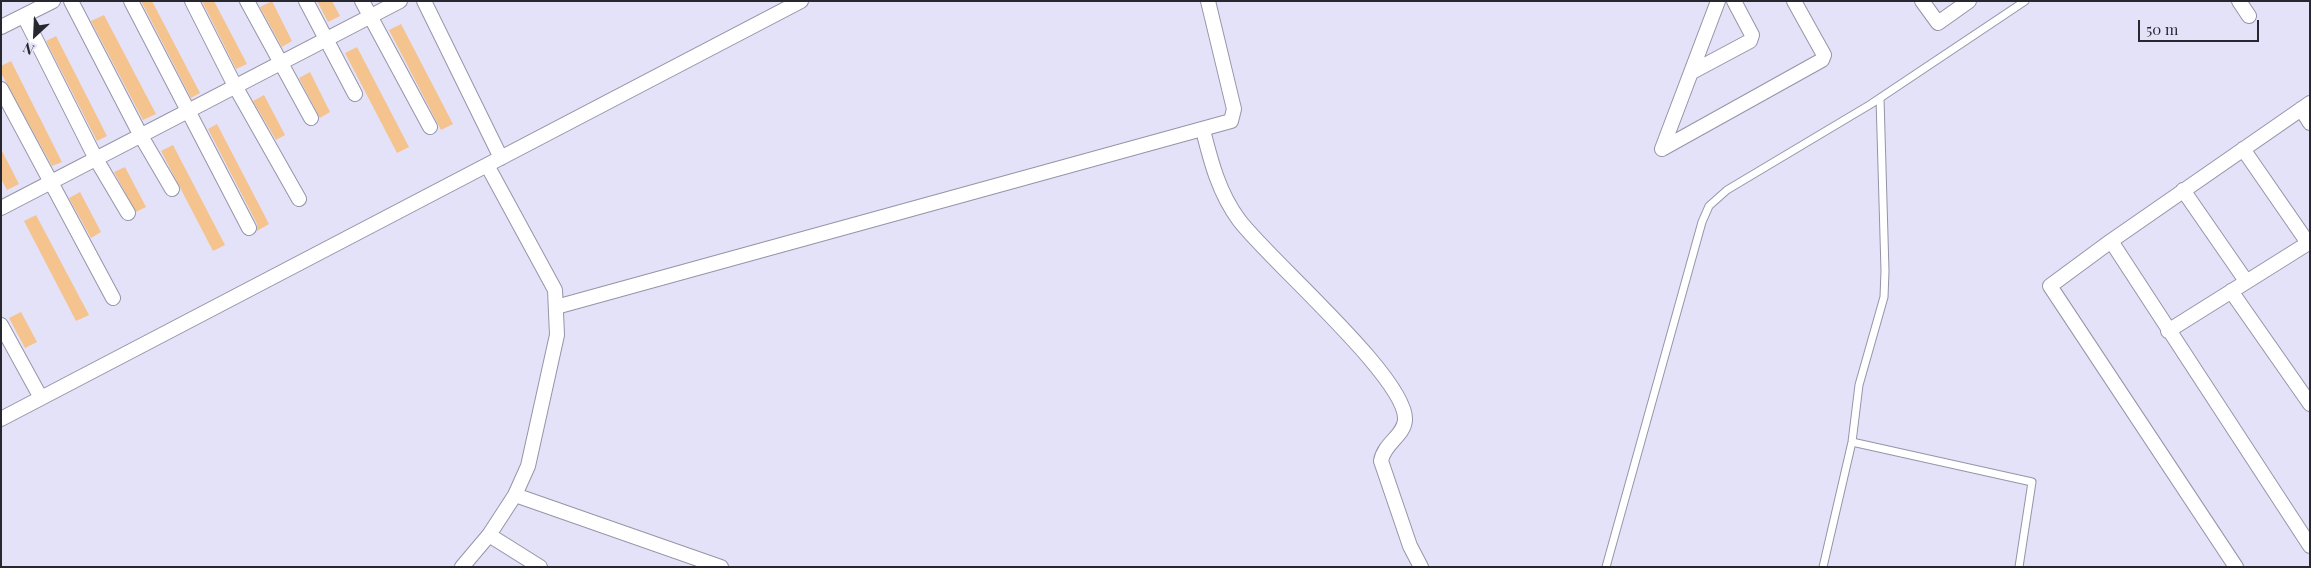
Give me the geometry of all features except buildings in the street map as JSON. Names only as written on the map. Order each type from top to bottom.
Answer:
[{"type":"street","points":[[1,27],[53,1]]},
{"type":"street","points":[[71,1],[141,136],[172,189]]},
{"type":"street","points":[[131,1],[187,112],[249,228]]},
{"type":"street","points":[[192,1],[235,86],[299,199]]},
{"type":"street","points":[[247,1],[310,118]]},
{"type":"street","points":[[306,1],[355,94]]},
{"type":"street","points":[[362,1],[430,127]]},
{"type":"street","points":[[1,208],[400,1]]},
{"type":"street","points":[[424,1],[501,158]]},
{"type":"street","points":[[1,419],[801,1]]},
{"type":"street","points":[[556,307],[1231,121],[1234,109],[1208,1]]},
{"type":"street","points":[[1718,1],[1662,149],[1822,60],[1824,55],[1794,1]]},
{"type":"street","points":[[1692,72],[1750,40],[1752,35],[1734,1]]},
{"type":"street","points":[[1922,1],[1938,23],[1969,1]]},
{"type":"street","points":[[2239,1],[2249,16]]},
{"type":"street","points":[[24,16],[96,159],[128,213]]},
{"type":"street","points":[[1,89],[113,298]]},
{"type":"street","points":[[2236,567],[2050,286],[2183,190],[2305,106],[2310,123]]},
{"type":"street","points":[[1202,130],[1217,182],[1238,218],[1252,236],[1274,256],[1373,362],[1400,399],[1406,418],[1404,427],[1382,451],[1381,461],[1410,546],[1421,567]]},
{"type":"street","points":[[2168,331],[2309,243],[2243,149]]},
{"type":"street","points":[[462,567],[489,535],[516,495],[528,466],[557,336],[555,290],[488,165]]},
{"type":"street","points":[[2183,190],[2246,281]]},
{"type":"street","points":[[2111,241],[2310,546]]},
{"type":"street","points":[[2231,291],[2310,404]]},
{"type":"street","points":[[1,325],[41,398]]},
{"type":"street","points":[[516,495],[721,567]]},
{"type":"street","points":[[489,535],[540,567]]},
{"type":"lane","points":[[1606,567],[1702,222],[1709,206],[1727,190],[1880,98],[2025,1]]},
{"type":"lane","points":[[1823,567],[1852,442],[1859,385],[1884,297],[1885,271],[1880,98]]},
{"type":"lane","points":[[1852,442],[2032,482],[2019,567]]}]
